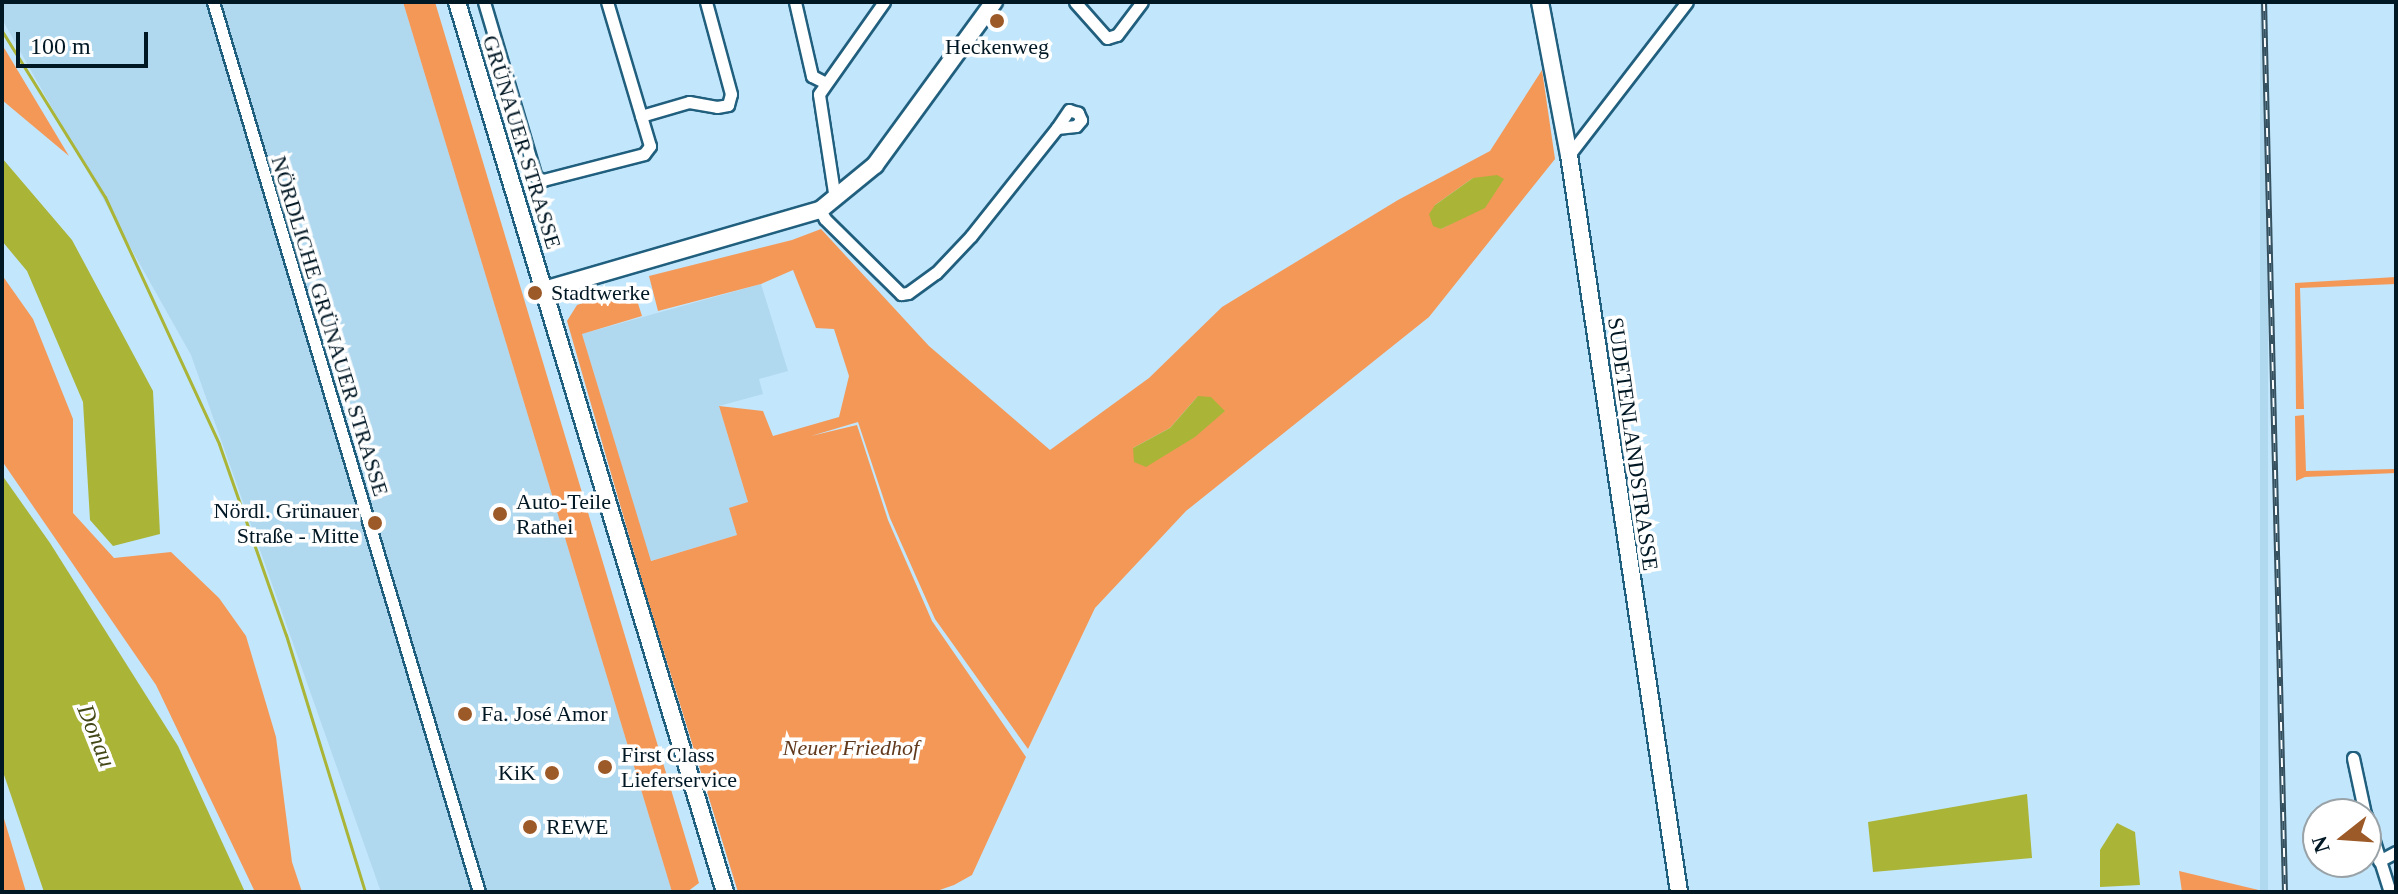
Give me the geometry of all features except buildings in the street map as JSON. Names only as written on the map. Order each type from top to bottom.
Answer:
[{"type":"street","name":"NÖRDLICHE GRÜNAUER STRASSE","points":[[213,2],[479,892]]},
{"type":"street","name":"GRÜNAUER STRASSE","points":[[457,2],[725,892]]},
{"type":"street","points":[[484,2],[536,177],[543,180],[644,154],[650,146],[607,2]]},
{"type":"street","points":[[641,116],[689,102],[717,107],[728,105],[731,94],[706,2]]},
{"type":"street","points":[[795,2],[812,76],[824,82]]},
{"type":"street","points":[[835,199],[818,100],[824,82],[884,2]]},
{"type":"street","points":[[544,290],[820,210],[875,165],[994,2]]},
{"type":"street","points":[[1075,2],[1107,38],[1117,35],[1142,2]]},
{"type":"street","name":"SUDETENLANDSTRASSE","points":[[1540,2],[1569,155],[1679,892]]},
{"type":"street","points":[[1569,155],[1687,2]]},
{"type":"street","points":[[820,210],[825,219],[901,294],[908,293],[936,273],[971,236],[1057,128]]},
{"type":"street","points":[[2353,758],[2362,798]]},
{"type":"street","points":[[2382,869],[2390,892]]},
{"type":"shaded area","points":[[2,2],[403,2],[672,892],[381,892],[191,355],[2,19]]},
{"type":"shaded area","points":[[2260,2],[2268,2],[2268,892],[2260,892]]},
{"type":"shaded area","points":[[761,284],[788,371],[759,379],[763,394],[719,406],[748,502],[737,535],[650,561],[582,334]]},
{"type":"green space","points":[[403,2],[435,2],[699,883],[687,892],[672,892]]},
{"type":"green space","points":[[2,45],[6,51],[69,156],[2,100]]},
{"type":"green space","name":"Neuer Friedhof","points":[[1542,70],[1555,159],[1429,317],[1186,511],[1095,608],[1028,749],[935,619],[890,518],[858,422],[811,436],[857,425],[888,520],[932,621],[1026,757],[972,875],[954,885],[934,892],[738,892],[645,591],[567,321],[577,305],[619,291],[634,291],[642,316],[582,334],[651,561],[737,535],[729,508],[748,502],[719,406],[763,411],[773,436],[839,417],[849,376],[834,329],[816,328],[793,270],[761,284],[658,311],[649,276],[792,240],[821,229],[929,346],[1050,450],[1149,378],[1222,307],[1398,200],[1490,151]],"holes":[[[1473,178],[1462,218],[1441,229],[1435,205]],[[1198,396],[1146,466],[1133,448],[1170,428]]]},
{"type":"green space","points":[[2,275],[33,319],[73,419],[73,513],[114,558],[171,552],[219,598],[246,636],[276,737],[292,862],[302,892],[255,892],[156,685],[2,461]]},
{"type":"green space","points":[[2396,277],[2396,284],[2300,288],[2304,409],[2296,409],[2295,283]]},
{"type":"green space","points":[[2304,415],[2306,471],[2396,469],[2396,473],[2305,477],[2296,481],[2295,416]]},
{"type":"green space","points":[[2,812],[26,892],[2,892]]},
{"type":"green space","points":[[2179,871],[2267,892],[2182,892]]},
{"type":"water","points":[[2,158],[72,240],[153,391],[160,534],[113,546],[90,520],[83,402],[27,271],[2,241]]},
{"type":"water","points":[[1497,175],[1504,179],[1485,208],[1441,229],[1433,226],[1429,214],[1435,205],[1473,178]]},
{"type":"water","points":[[1198,396],[1211,397],[1225,411],[1195,437],[1146,467],[1134,462],[1133,448],[1170,428]]},
{"type":"water","name":"Donau","points":[[2,475],[50,543],[178,746],[245,892],[44,892],[2,769]]},
{"type":"water","points":[[2027,794],[2032,858],[1873,872],[1868,822]]},
{"type":"water","points":[[2117,823],[2135,832],[2140,885],[2100,887],[2100,850]]},
{"type":"waterway","points":[[2,31],[105,197],[219,444],[286,635],[365,892]]},
{"type":"railway","points":[[2264,2],[2285,892]]},
{"type":"place","name":"Heckenweg","points":[[997,21]]},
{"type":"place","name":"Stadtwerke","points":[[535,293]]},
{"type":"place","name":"Auto-Teile Rathei","points":[[500,514]]},
{"type":"place","name":"Nördl. Grünauer Straße - Mitte","points":[[375,523]]},
{"type":"place","name":"Fa. José Amor","points":[[465,714]]},
{"type":"place","name":"First Class Lieferservice","points":[[605,767]]},
{"type":"place","name":"KiK","points":[[552,773]]},
{"type":"place","name":"REWE","points":[[530,827]]}]
